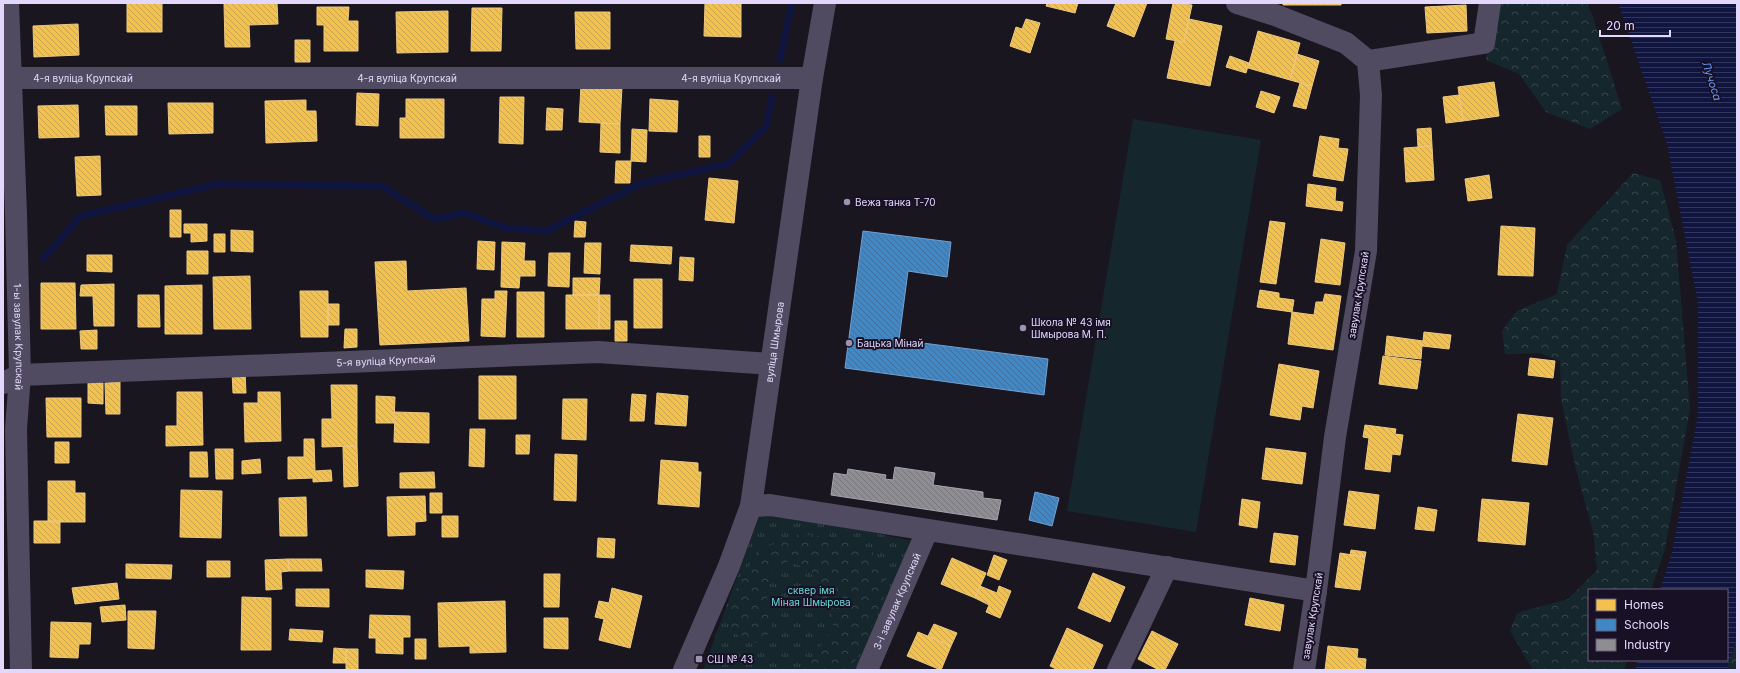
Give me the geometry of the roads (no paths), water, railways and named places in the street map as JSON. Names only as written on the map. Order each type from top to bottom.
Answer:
[{"type":"street","name":"1-ы завулак Крупскай","points":[[8,3],[6,78],[16,214],[11,379],[16,429],[21,670]]},
{"type":"street","name":"вуліца Шмырова","points":[[684,670],[729,566],[750,506],[812,78],[825,3]]},
{"type":"street","points":[[1237,3],[1346,43],[1368,61],[1484,43],[1490,3]]},
{"type":"street","name":"завулак Крупскай","points":[[1304,670],[1316,591],[1335,437],[1366,251],[1371,95],[1368,61]]},
{"type":"street","name":"4-я вуліца Крупскай","points":[[6,78],[812,78]]},
{"type":"street","name":"5-я вуліца Крупскай","points":[[11,379],[598,352],[771,364]]},
{"type":"street","points":[[750,506],[770,505],[927,531],[1316,591]]},
{"type":"street","name":"3-і завулак Крупскай","points":[[867,670],[927,531]]},
{"type":"street","points":[[1118,670],[1167,567]]},
{"type":"water","name":"Лучоса","points":[[1618,3],[1735,3],[1737,10],[1737,636],[1727,670],[1635,670],[1638,661],[1728,661],[1728,589],[1660,589],[1672,553],[1698,415],[1698,303],[1667,144]]},
{"type":"waterway","points":[[780,59],[792,3]]},
{"type":"waterway","points":[[43,259],[81,216],[217,184],[382,186],[434,219],[465,213],[506,228],[546,231],[642,183],[728,164],[766,127],[772,97]]},
{"type":"place","name":"Вежа танка Т-70","points":[[847,202]]},
{"type":"place","name":"Школа № 43 імя Шмырова М. П.","points":[[1023,328]]},
{"type":"place","name":"Бацька Мінай","points":[[849,343]]},
{"type":"place","name":"СШ № 43","points":[[699,659]]},
{"type":"park label","name":"сквер імя Міная Шмырова","points":[[811,596]]}]
